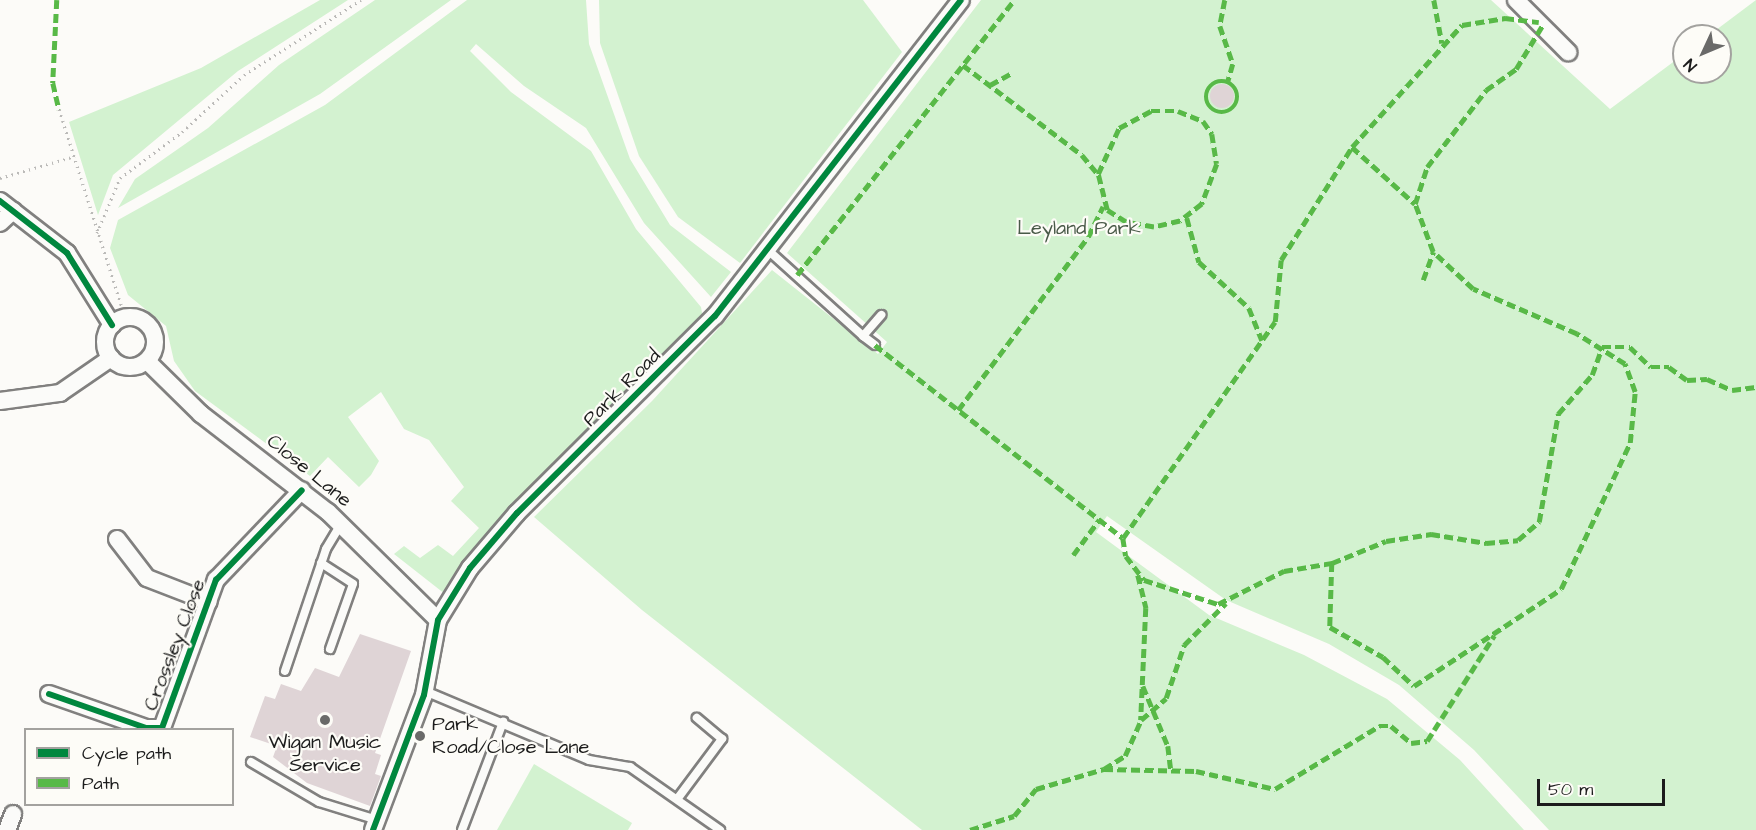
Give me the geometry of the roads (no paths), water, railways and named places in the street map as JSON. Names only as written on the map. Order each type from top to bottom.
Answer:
[{"type":"street","name":"Park Road","points":[[375,825],[425,692],[438,620],[493,539],[667,367],[769,251],[961,0]]},
{"type":"street","points":[[1516,0],[1568,52]]},
{"type":"street","points":[[0,223],[7,206],[67,253],[118,322]]},
{"type":"street","points":[[141,320],[153,331],[155,347],[147,361],[124,366],[111,358],[106,338],[118,322],[141,320]]},
{"type":"street","points":[[0,401],[60,393],[111,358]]},
{"type":"street","name":"Close Lane","points":[[147,361],[201,414],[302,490],[341,524],[438,620]]},
{"type":"street","name":"Crossley Close","points":[[49,694],[146,728],[162,728],[216,580],[302,490]]},
{"type":"street","points":[[117,539],[147,578],[209,602]]},
{"type":"lane","points":[[769,251],[875,345]]},
{"type":"lane","points":[[863,336],[881,315]]},
{"type":"lane","points":[[285,671],[321,563],[341,524]]},
{"type":"lane","points":[[321,563],[353,584],[330,649]]},
{"type":"lane","points":[[425,692],[589,760],[630,767],[678,798],[720,830]]},
{"type":"lane","points":[[678,798],[722,739],[697,718]]},
{"type":"lane","points":[[462,830],[502,722]]},
{"type":"lane","points":[[251,762],[319,802],[375,825]]},
{"type":"place","name":"Wigan Music Service","points":[[325,720]]},
{"type":"place","name":"Park Road/Close Lane","points":[[420,736]]},
{"type":"park label","name":"Leyland Park","points":[[1079,228]]}]
